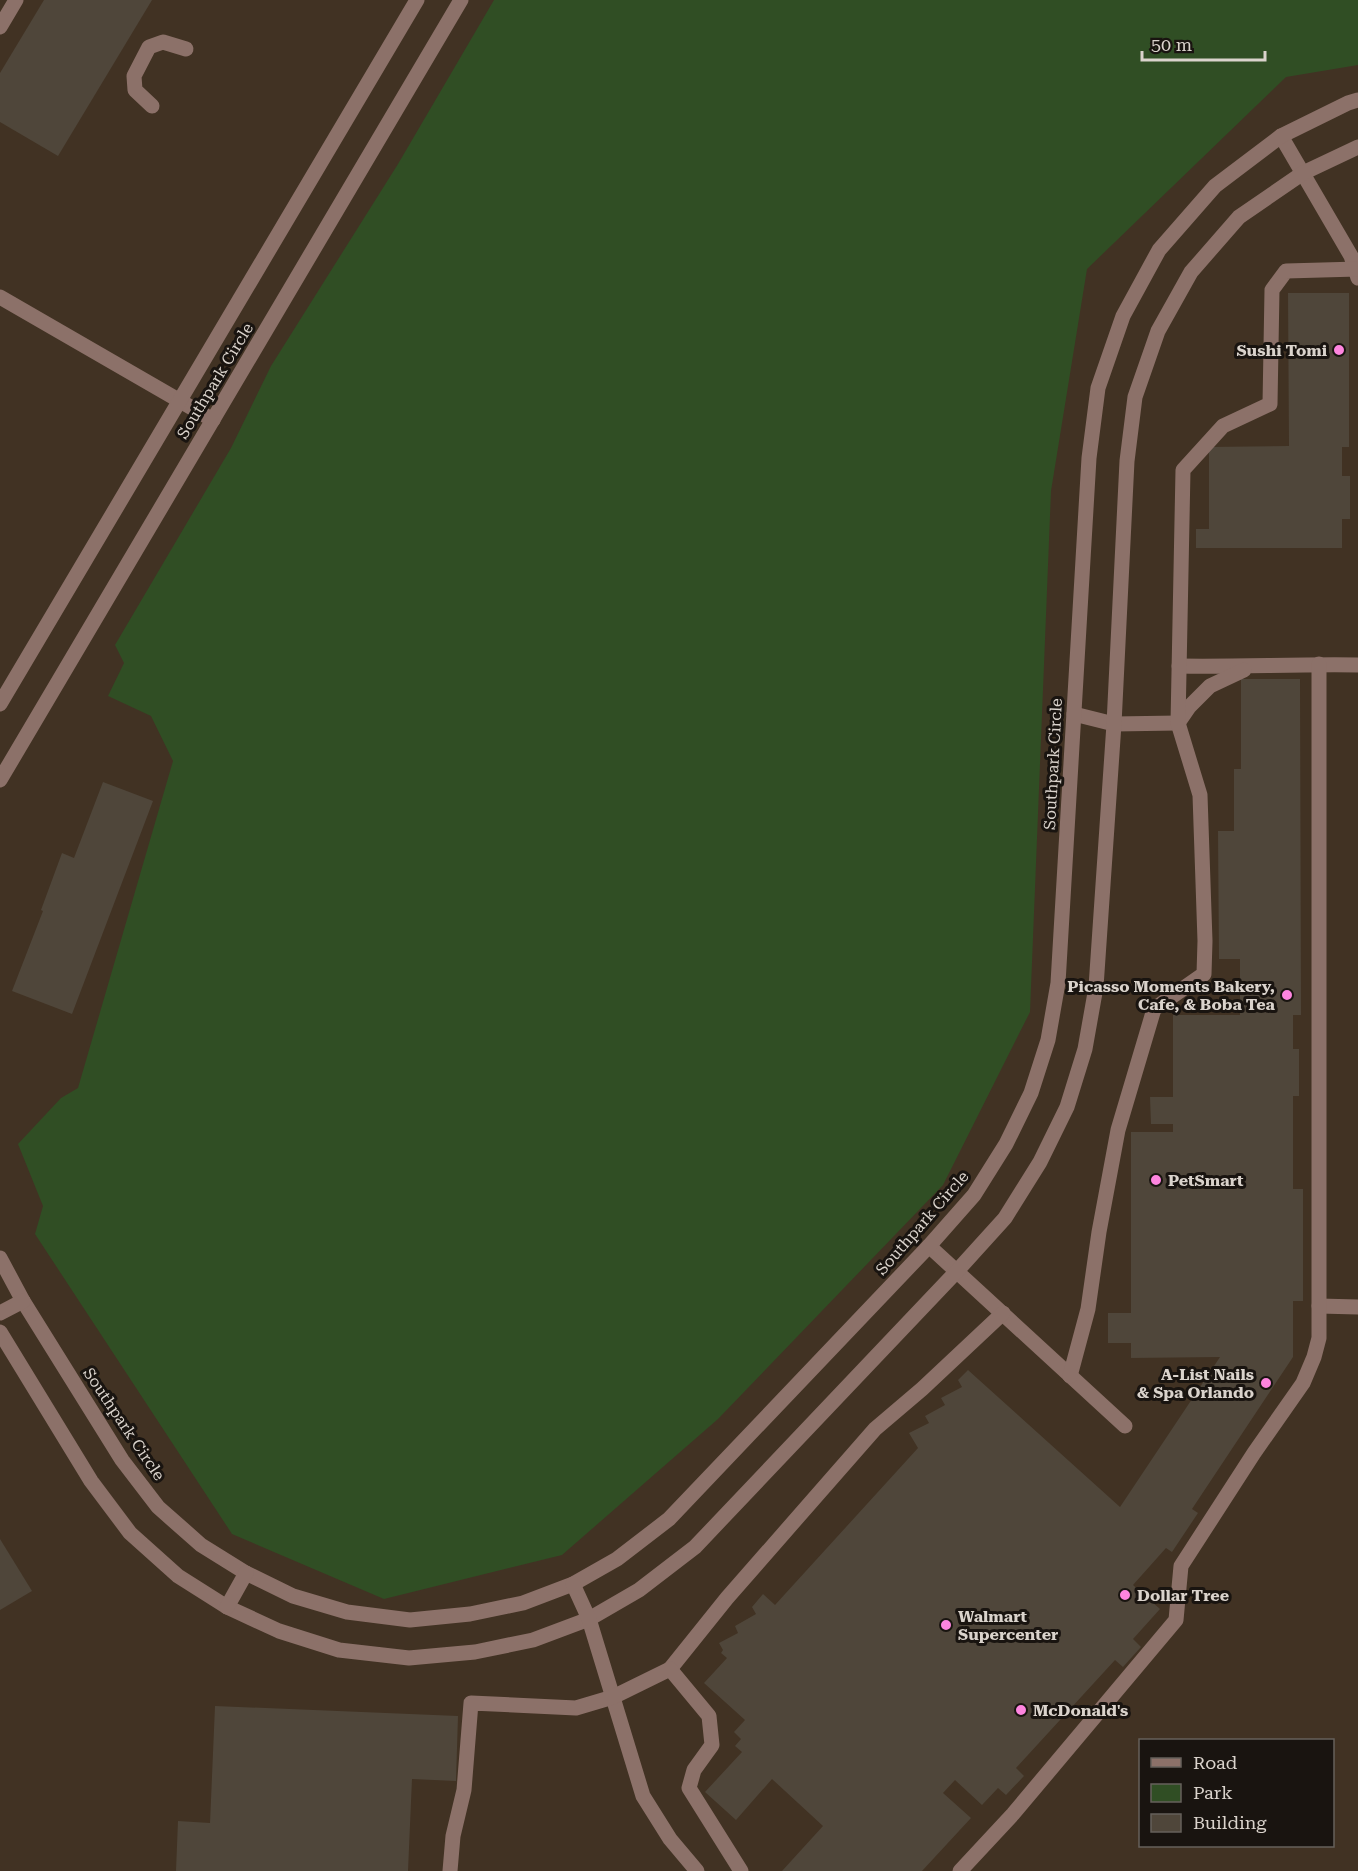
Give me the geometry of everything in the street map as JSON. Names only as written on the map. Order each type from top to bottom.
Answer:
[{"type":"street","points":[[0,27],[16,0]]},
{"type":"street","name":"Southpark Circle","points":[[0,704],[417,0]]},
{"type":"street","name":"Southpark Circle","points":[[0,780],[461,0]]},
{"type":"street","points":[[152,106],[135,90],[134,76],[149,47],[163,42],[186,49]]},
{"type":"street","name":"Southpark Circle","points":[[0,1258],[23,1301],[122,1460],[159,1507],[201,1545],[246,1573],[293,1596],[347,1612],[410,1620],[470,1614],[522,1603],[573,1584],[617,1559],[669,1519],[929,1246],[974,1195],[1006,1144],[1031,1093],[1048,1040],[1058,983],[1089,458],[1098,388],[1123,316],[1159,250],[1215,186],[1281,136],[1358,100]]},
{"type":"street","points":[[1070,1376],[1088,1309],[1118,1130],[1154,1009],[1204,974],[1200,795],[1178,723],[1183,470],[1223,426],[1270,404],[1272,290],[1286,271],[1357,272],[1351,256],[1281,136]]},
{"type":"street","points":[[0,1332],[91,1481],[130,1533],[177,1576],[227,1607],[279,1631],[339,1650],[409,1658],[475,1652],[533,1640],[589,1619],[639,1590],[694,1547],[1005,1218],[1040,1162],[1067,1107],[1085,1049],[1096,987],[1114,724],[1127,461],[1135,397],[1158,331],[1191,272],[1239,217],[1303,173],[1358,147]]},
{"type":"street","points":[[0,297],[213,420]]},
{"type":"street","points":[[960,1871],[1013,1814],[1176,1620],[1181,1566],[1254,1453],[1303,1383],[1314,1357],[1319,1338],[1319,664]]},
{"type":"street","points":[[1179,666],[1358,665]]},
{"type":"street","points":[[1178,723],[1189,707],[1210,686],[1249,667]]},
{"type":"street","points":[[1074,714],[1114,724],[1178,723]]},
{"type":"street","points":[[929,1246],[1125,1426]]},
{"type":"street","points":[[0,1313],[23,1301]]},
{"type":"street","points":[[1319,1306],[1358,1307]]},
{"type":"street","points":[[450,1871],[453,1836],[464,1790],[471,1703],[576,1708],[613,1697],[670,1669],[727,1598],[875,1429],[922,1389],[1003,1313]]},
{"type":"street","points":[[227,1607],[246,1573]]},
{"type":"street","points":[[573,1584],[589,1619],[643,1796],[670,1839],[697,1871]]},
{"type":"street","points":[[670,1669],[709,1716],[712,1745],[694,1770],[689,1788],[741,1871]]},
{"type":"shaded area","points":[[0,0],[1358,0],[1358,1871],[0,1871]]},
{"type":"green space","points":[[494,0],[1358,0],[1358,65],[1286,77],[1087,269],[1051,491],[1030,1012],[943,1185],[718,1419],[562,1555],[384,1599],[232,1534],[35,1234],[43,1206],[18,1144],[61,1098],[78,1088],[173,761],[151,716],[108,696],[124,663],[115,645],[231,448],[271,366],[398,164]]},
{"type":"building","points":[[44,0],[152,0],[58,156],[0,122],[0,73]]},
{"type":"building","points":[[1288,293],[1349,293],[1349,447],[1342,447],[1342,476],[1350,476],[1350,519],[1342,519],[1342,548],[1196,548],[1196,529],[1209,529],[1209,447],[1289,446]]},
{"type":"building","points":[[1241,679],[1300,679],[1301,1015],[1293,1015],[1293,1049],[1299,1049],[1299,1096],[1293,1096],[1293,1189],[1303,1189],[1303,1301],[1293,1301],[1293,1357],[1192,1509],[1198,1513],[1172,1552],[1166,1548],[1133,1585],[1160,1609],[1133,1639],[1141,1647],[1123,1667],[1115,1660],[1016,1768],[1024,1776],[1006,1795],[998,1788],[982,1805],[955,1780],[943,1793],[971,1818],[922,1871],[782,1871],[823,1826],[772,1779],[736,1820],[705,1792],[742,1752],[735,1746],[741,1739],[734,1732],[745,1720],[704,1683],[727,1658],[721,1653],[723,1650],[719,1643],[738,1633],[735,1626],[756,1614],[752,1607],[763,1594],[775,1605],[918,1448],[909,1433],[929,1423],[925,1416],[945,1405],[941,1398],[962,1387],[958,1380],[968,1370],[1120,1507],[1220,1357],[1131,1358],[1131,1343],[1108,1343],[1108,1313],[1131,1313],[1131,1132],[1173,1132],[1173,1124],[1151,1124],[1150,1097],[1173,1097],[1173,1015],[1240,1015],[1240,959],[1219,959],[1218,831],[1234,831],[1234,769],[1241,769]]},
{"type":"building","points":[[103,782],[153,801],[72,1014],[12,991],[43,911],[41,910],[62,853],[74,858]]},
{"type":"building","points":[[0,1539],[32,1591],[0,1610]]},
{"type":"building","points":[[215,1706],[458,1716],[456,1781],[412,1779],[408,1871],[176,1871],[178,1821],[210,1823]]},
{"type":"place","name":"Sushi Tomi","points":[[1339,350]]},
{"type":"place","name":"Picasso Moments Bakery, Cafe, & Boba Tea","points":[[1287,995]]},
{"type":"place","name":"PetSmart","points":[[1156,1180]]},
{"type":"place","name":"A-List Nails & Spa Orlando","points":[[1266,1383]]},
{"type":"place","name":"Dollar Tree","points":[[1125,1595]]},
{"type":"place","name":"Walmart Supercenter","points":[[946,1625]]},
{"type":"place","name":"McDonald's","points":[[1021,1710]]}]
